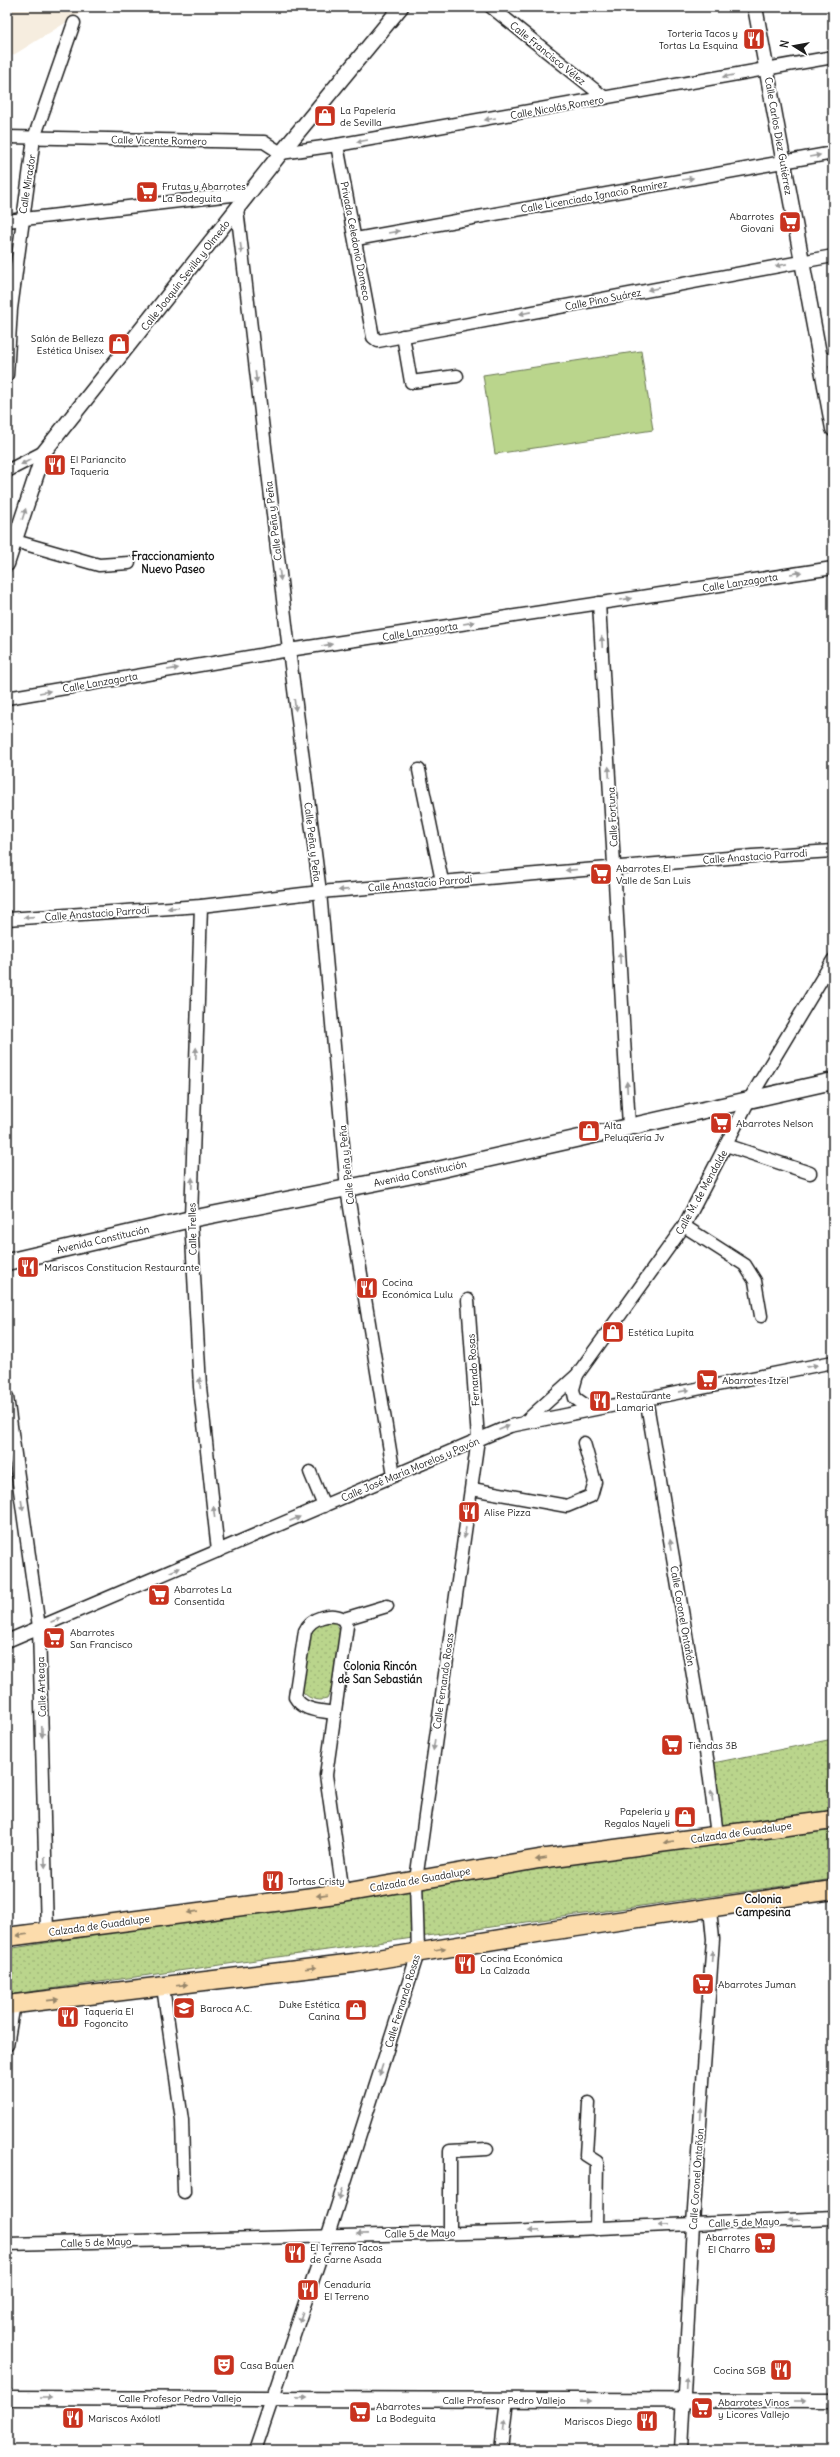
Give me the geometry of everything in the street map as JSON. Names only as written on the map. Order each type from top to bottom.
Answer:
[{"type":"main road","name":"Avenida Constitución","points":[[7,1262],[191,1219],[347,1189],[833,1081]]},
{"type":"main road","name":"Calzada de Guadalupe","points":[[7,1937],[343,1888],[416,1880],[539,1859],[833,1820]]},
{"type":"main road","points":[[11,2004],[163,1987],[418,1953],[549,1931],[710,1909],[833,1890]]},
{"type":"street","name":"Calle Joaquín Sevilla y Olmedo","points":[[7,564],[44,452],[281,153],[401,7]]},
{"type":"street","name":"Calle Francisco Vélez","points":[[491,7],[605,98]]},
{"type":"street","name":"Calle Carlos Díez Gutiérrez","points":[[755,7],[802,262],[827,360],[833,430]]},
{"type":"street","name":"Calle Mirador","points":[[7,375],[11,309],[22,218],[34,138],[74,23]]},
{"type":"street","name":"Calle Nicolás Romero","points":[[281,153],[337,145],[833,57]]},
{"type":"street","name":"Calle Vicente Romero","points":[[7,137],[264,142],[281,153]]},
{"type":"street","name":"Privada Celedonio Domeco","points":[[337,145],[356,239],[373,337]]},
{"type":"street","name":"Calle Licenciado Ignacio Ramírez","points":[[356,239],[833,153]]},
{"type":"street","points":[[7,221],[22,218],[249,193]]},
{"type":"street","name":"Calle Peña y Peña","points":[[237,209],[288,650],[320,892],[347,1189],[394,1475]]},
{"type":"street","name":"Calle Pino Suárez","points":[[373,337],[378,341],[833,256]]},
{"type":"street","points":[[403,336],[411,382],[457,376]]},
{"type":"street","points":[[7,471],[44,452]]},
{"type":"street","points":[[15,541],[99,565],[130,563]]},
{"type":"street","name":"Calle Lanzagorta","points":[[7,698],[288,650],[833,568]]},
{"type":"street","name":"Calle Fortuna","points":[[599,603],[629,1126]]},
{"type":"street","points":[[419,770],[442,881]]},
{"type":"street","name":"Calle Anastacio Parrodi","points":[[7,919],[201,906],[320,892],[442,881],[833,851]]},
{"type":"street","name":"Calle Trelles","points":[[201,906],[191,1219],[200,1387],[218,1551]]},
{"type":"street","name":"Calle M. de Mendalde","points":[[525,1422],[577,1375],[684,1226],[749,1100],[833,960]]},
{"type":"street","points":[[726,1144],[810,1173]]},
{"type":"street","points":[[684,1226],[745,1265],[755,1281],[761,1316]]},
{"type":"street","name":"Fernando Rosas","points":[[468,1300],[478,1439]]},
{"type":"street","name":"Calle José María Morelos y Pavón","points":[[7,1641],[478,1439],[525,1422],[833,1362]]},
{"type":"street","points":[[577,1375],[573,1389],[575,1398],[585,1405],[600,1408]]},
{"type":"street","name":"Calle Arteaga","points":[[7,1397],[8,1413],[39,1627],[47,1932]]},
{"type":"street","name":"Calle Coronel Ontañón","points":[[646,1398],[708,1764],[717,1835]]},
{"type":"street","name":"Calle Fernando Rosas","points":[[255,2450],[274,2398],[328,2235],[418,1953],[416,1880],[478,1439]]},
{"type":"street","points":[[472,1489],[566,1506],[591,1496],[595,1482],[584,1443]]},
{"type":"street","points":[[310,1472],[324,1506]]},
{"type":"street","points":[[344,1619],[387,1606]]},
{"type":"street","points":[[333,1713],[305,1708],[299,1705],[295,1698],[305,1630],[309,1622],[315,1618],[339,1616],[344,1619],[347,1626],[333,1713],[326,1775],[343,1888]]},
{"type":"street","name":"Calle Coronel Ontañón","points":[[681,2450],[685,2401],[693,2224],[713,1939],[710,1909]]},
{"type":"street","points":[[163,1987],[182,2120],[184,2192]]},
{"type":"street","points":[[7,2045],[11,2004]]},
{"type":"street","points":[[588,2103],[586,2155],[597,2162],[596,2229]]},
{"type":"street","points":[[450,2232],[450,2151],[487,2149]]},
{"type":"street","name":"Calle 5 de Mayo","points":[[7,2244],[596,2229],[833,2218]]},
{"type":"street","name":"Calle Profesor Pedro Vallejo","points":[[7,2398],[833,2401]]},
{"type":"street","points":[[501,2450],[507,2400]]},
{"type":"shaded area","points":[[7,7],[91,7],[7,59]]},
{"type":"green space","points":[[641,351],[653,430],[495,454],[483,375]]},
{"type":"green space","points":[[320,1620],[335,1622],[341,1633],[331,1690],[327,1699],[323,1700],[308,1697],[301,1688],[308,1633]]},
{"type":"green space","points":[[833,1739],[833,1820],[717,1835],[708,1764]]},
{"type":"green space","points":[[833,1824],[833,1879],[7,1995],[7,1949],[702,1841]]},
{"type":"place","name":"Torteria Tacos y Tortas La Esquina","points":[[754,39]]},
{"type":"place","name":"La Papelería de Sevilla","points":[[325,116]]},
{"type":"place","name":"Frutas y Abarrotes La Bodeguita","points":[[147,192]]},
{"type":"place","name":"Abarrotes Giovani","points":[[790,222]]},
{"type":"place","name":"Salón de Belleza Estética Unisex","points":[[119,344]]},
{"type":"place","name":"El Pariancito Taqueria","points":[[55,465]]},
{"type":"place","name":"Abarrotes El Valle de San Luis","points":[[601,874]]},
{"type":"place","name":"Abarrotes Nelson","points":[[721,1123]]},
{"type":"place","name":"Alta Peluquería Jv","points":[[589,1131]]},
{"type":"place","name":"Mariscos Constitucion Restaurante","points":[[28,1267]]},
{"type":"place","name":"Cocina Económica Lulu","points":[[367,1288]]},
{"type":"place","name":"Estética Lupita","points":[[613,1332]]},
{"type":"place","name":"Abarrotes Itzel","points":[[707,1380]]},
{"type":"place","name":"Restaurante Lamaria","points":[[600,1401]]},
{"type":"place","name":"Alise Pizza","points":[[469,1512]]},
{"type":"place","name":"Abarrotes La Consentida","points":[[159,1595]]},
{"type":"place","name":"Abarrotes San Francisco","points":[[54,1638]]},
{"type":"place","name":"Tiendas 3B","points":[[672,1745]]},
{"type":"place","name":"Papelería y Regalos Nayeli","points":[[685,1817]]},
{"type":"place","name":"Tortas Cristy","points":[[273,1881]]},
{"type":"place","name":"Cocina Económica La Calzada","points":[[465,1964]]},
{"type":"place","name":"Abarrotes Juman","points":[[703,1984]]},
{"type":"place","name":"Baroca A.C.","points":[[184,2008]]},
{"type":"place","name":"Duke Estética Canina","points":[[356,2010]]},
{"type":"place","name":"Taquería El Fogoncito","points":[[68,2017]]},
{"type":"place","name":"Abarrotes El Charro","points":[[765,2243]]},
{"type":"place","name":"El Terreno Tacos de Carne Asada","points":[[295,2253]]},
{"type":"place","name":"Cenaduría El Terreno","points":[[308,2290]]},
{"type":"place","name":"Casa Bauen","points":[[224,2365]]},
{"type":"place","name":"Cocina SGB","points":[[781,2370]]},
{"type":"place","name":"Abarrotes Vinos y Licores Vallejo","points":[[702,2408]]},
{"type":"place","name":"Abarrotes La Bodeguita","points":[[360,2412]]},
{"type":"place","name":"Mariscos Axólotl","points":[[73,2418]]},
{"type":"place","name":"Mariscos Diego","points":[[647,2421]]},
{"type":"district","name":"Fraccionamiento Nuevo Paseo","points":[[173,562]]},
{"type":"district","name":"Colonia Rincón de San Sebastián","points":[[380,1672]]},
{"type":"district","name":"Colonia Campesina","points":[[763,1905]]}]
